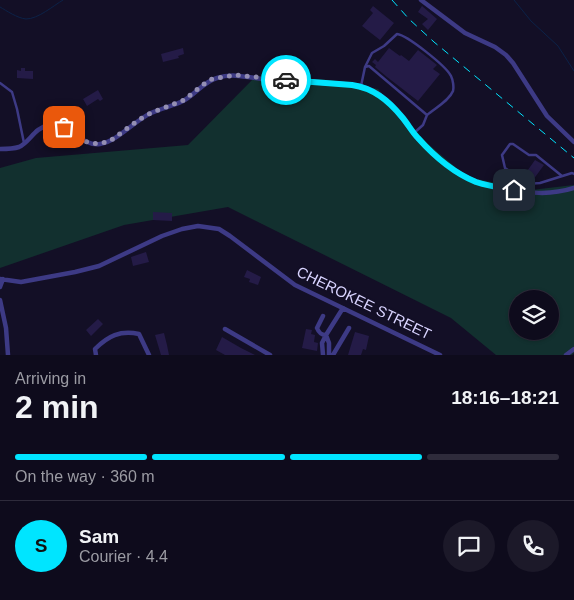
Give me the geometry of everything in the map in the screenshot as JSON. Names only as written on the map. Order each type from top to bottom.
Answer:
[{"type":"street","points":[[421,0],[465,33],[495,47],[506,55],[548,116],[574,142]]},
{"type":"street","points":[[0,149],[17,147],[24,143],[35,131],[52,124],[64,127],[78,137],[94,144],[110,141],[140,119],[184,100],[209,80],[225,76],[303,80],[361,86],[379,94],[402,116],[414,133],[431,151],[463,176],[477,182],[529,193],[552,193],[574,188]]},
{"type":"street","name":"CHEROKEE STREET","points":[[2,279],[21,282],[75,272],[99,266],[162,236],[182,229],[198,226],[219,229],[295,285],[440,355]]},
{"type":"street","points":[[0,287],[2,279]]},
{"type":"street","points":[[0,300],[6,328],[8,355]]},
{"type":"street","points":[[323,355],[322,343],[343,308]]},
{"type":"street","points":[[323,316],[317,328],[318,332],[326,335]]},
{"type":"street","points":[[226,328],[270,355]]},
{"type":"street","points":[[331,355],[349,328]]},
{"type":"street","points":[[96,355],[95,349],[105,339],[128,332],[139,334],[149,355]]},
{"type":"street","points":[[326,335],[331,355]]},
{"type":"street","points":[[566,355],[574,348]]},
{"type":"lane","points":[[361,86],[365,67],[372,54],[397,34],[402,35],[424,50],[448,71],[453,81],[452,92],[446,100],[427,115],[423,124],[414,133]]},
{"type":"lane","points":[[365,67],[369,66],[427,115]]},
{"type":"lane","points":[[0,83],[12,92],[24,143]]},
{"type":"lane","points":[[562,176],[536,155],[530,155],[513,144],[510,144],[502,155],[506,168],[527,184],[540,183],[574,174]]},
{"type":"green space","points":[[256,76],[330,80],[378,89],[427,143],[467,177],[531,190],[574,185],[574,353],[572,355],[496,355],[451,318],[228,207],[124,225],[0,268],[0,168],[36,158],[188,145]]},
{"type":"building","points":[[373,6],[394,23],[380,40],[362,26],[373,13],[370,10]]},
{"type":"building","points":[[422,6],[437,19],[428,30],[422,24],[428,19],[418,12]]},
{"type":"building","points":[[183,48],[184,54],[178,56],[179,58],[163,62],[161,54]]},
{"type":"building","points":[[389,48],[409,61],[418,50],[437,65],[433,69],[440,74],[418,101],[375,67],[376,65],[372,62],[375,59],[378,62]]},
{"type":"building","points":[[21,68],[25,68],[25,71],[33,71],[33,79],[17,78],[17,70],[21,71]]},
{"type":"building","points":[[98,90],[103,99],[100,101],[98,99],[87,106],[83,99]]},
{"type":"building","points":[[535,160],[544,165],[533,180],[525,174]]},
{"type":"building","points":[[153,212],[172,213],[172,221],[153,220]]},
{"type":"building","points":[[146,252],[149,262],[133,266],[131,257]]},
{"type":"building","points":[[247,270],[261,277],[258,285],[249,282],[250,279],[244,277]]},
{"type":"building","points":[[98,319],[103,324],[91,336],[86,330]]},
{"type":"building","points":[[306,329],[312,330],[311,334],[315,335],[314,342],[318,343],[317,351],[302,348]]},
{"type":"building","points":[[355,332],[369,336],[366,350],[363,349],[361,355],[348,355]]},
{"type":"building","points":[[164,333],[169,355],[161,355],[155,335]]},
{"type":"building","points":[[222,337],[255,355],[225,355],[216,350]]},
{"type":"waterway","points":[[0,7],[26,19],[40,15],[63,0]]},
{"type":"waterway","points":[[514,0],[531,21],[558,46],[574,71]]},
{"type":"railway","points":[[392,0],[434,42],[574,158]]},
{"type":"way so far","points":[[64,127],[87,142],[98,144],[110,141],[151,113],[184,100],[209,80],[235,75],[286,80]]},
{"type":"route","points":[[286,80],[361,86],[372,90],[394,108],[418,138],[447,165],[463,176],[477,182],[514,190]]}]
